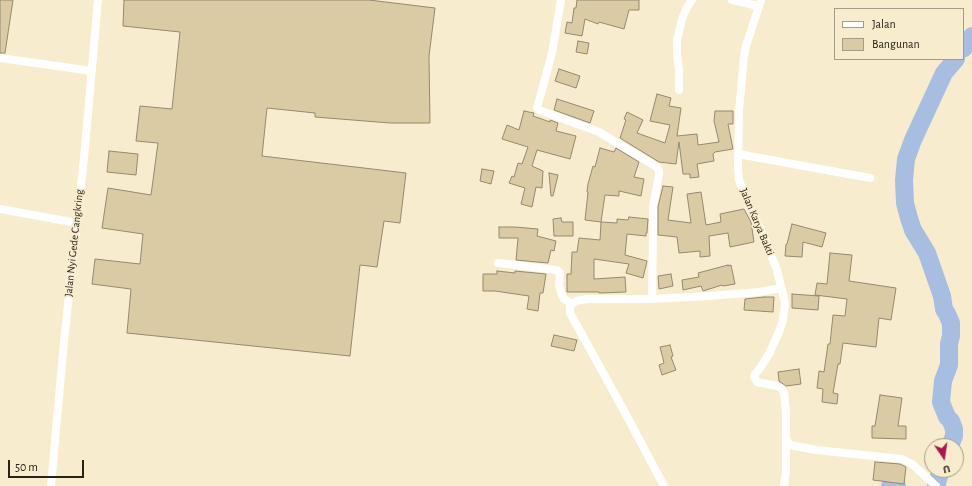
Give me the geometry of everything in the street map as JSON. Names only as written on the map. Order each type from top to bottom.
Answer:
[{"type":"street","name":"Jalan Nyi Gede Cangkring","points":[[51,486],[98,0]]},
{"type":"street","points":[[561,0],[552,53],[537,108],[598,132],[657,168],[659,171],[653,206],[654,233],[652,299]]},
{"type":"street","points":[[679,90],[677,40],[682,19],[692,0]]},
{"type":"street","points":[[732,0],[760,3]]},
{"type":"street","name":"Jalan Karya Bakti","points":[[760,3],[744,56],[739,111],[738,166],[739,180],[748,206],[761,230],[777,270],[785,303],[783,320],[779,332],[769,354],[754,377],[757,382],[777,386],[784,392],[786,403],[786,439]]},
{"type":"street","points":[[0,58],[92,71]]},
{"type":"street","points":[[738,154],[870,178]]},
{"type":"street","points":[[0,209],[77,223]]},
{"type":"street","points":[[498,263],[557,270],[560,273],[560,293],[564,299],[572,304]]},
{"type":"street","points":[[572,304],[587,299],[652,299],[709,296],[759,292],[781,288]]},
{"type":"street","points":[[572,304],[570,306],[570,313],[664,486]]},
{"type":"street","points":[[786,439],[789,444],[794,446],[902,459],[912,464],[934,484]]},
{"type":"street","points":[[784,486],[786,471],[786,439]]},
{"type":"building","points":[[0,0],[13,0],[5,53],[0,53]]},
{"type":"building","points":[[124,0],[369,0],[435,8],[429,56],[430,123],[390,123],[315,117],[315,113],[267,108],[262,156],[406,173],[400,223],[384,221],[377,267],[360,265],[350,356],[127,333],[131,289],[92,284],[95,259],[140,264],[143,234],[102,228],[108,188],[151,195],[158,143],[136,141],[140,106],[172,109],[180,32],[123,26]]},
{"type":"building","points":[[577,0],[639,0],[639,10],[629,10],[624,29],[599,22],[598,24],[585,19],[582,36],[565,33],[567,22],[572,23],[574,8],[576,8]]},
{"type":"building","points":[[578,41],[589,43],[587,54],[576,52]]},
{"type":"building","points":[[559,69],[580,76],[576,88],[555,81]]},
{"type":"building","points":[[657,94],[671,98],[669,106],[681,108],[677,136],[697,134],[698,145],[719,142],[714,121],[715,111],[733,111],[733,124],[728,124],[733,149],[715,152],[713,154],[714,161],[697,164],[699,177],[690,178],[690,174],[683,174],[679,142],[676,164],[659,162],[620,138],[627,112],[643,120],[637,133],[665,143],[670,125],[650,121]]},
{"type":"building","points":[[557,99],[594,111],[590,123],[554,110]]},
{"type":"building","points":[[524,111],[534,113],[533,116],[550,122],[550,120],[558,123],[556,131],[576,136],[570,159],[537,150],[532,166],[543,171],[542,188],[536,187],[532,207],[521,204],[525,188],[509,183],[512,176],[514,177],[518,163],[522,164],[528,147],[502,139],[507,125],[519,130]]},
{"type":"building","points":[[600,148],[614,152],[616,148],[639,162],[634,177],[644,179],[641,196],[619,191],[619,196],[605,195],[601,222],[585,220],[588,184],[593,166],[595,167]]},
{"type":"building","points":[[109,151],[138,154],[136,175],[107,172]]},
{"type":"building","points":[[482,169],[494,171],[491,184],[480,181]]},
{"type":"building","points":[[549,173],[558,175],[553,196],[551,196]]},
{"type":"building","points":[[663,186],[673,187],[668,220],[691,223],[687,194],[701,192],[706,225],[721,222],[720,214],[744,209],[751,222],[754,242],[730,247],[728,233],[709,236],[710,256],[700,257],[700,251],[679,253],[677,237],[658,235],[658,207]]},
{"type":"building","points":[[629,217],[648,219],[646,236],[627,234],[625,255],[647,261],[643,278],[626,273],[629,264],[594,259],[594,279],[625,277],[626,292],[567,292],[567,274],[571,274],[572,252],[577,252],[579,238],[600,240],[601,222],[617,223],[617,219],[628,220]]},
{"type":"building","points":[[561,218],[562,222],[573,222],[573,236],[554,236],[553,219]]},
{"type":"building","points":[[792,224],[826,233],[822,247],[803,242],[802,257],[785,256],[786,244]]},
{"type":"building","points":[[499,227],[538,229],[537,236],[556,241],[554,251],[551,250],[548,263],[516,260],[518,238],[499,238]]},
{"type":"building","points":[[830,253],[852,255],[849,281],[896,288],[891,320],[879,318],[876,347],[843,343],[833,393],[838,394],[837,404],[822,402],[823,389],[817,388],[819,371],[824,372],[828,344],[830,344],[833,315],[845,316],[847,299],[815,295],[817,283],[827,284]]},
{"type":"building","points":[[731,265],[735,284],[722,285],[703,291],[701,286],[683,290],[682,280],[699,277],[698,273]]},
{"type":"building","points":[[497,271],[546,274],[543,293],[540,293],[538,311],[527,309],[529,296],[495,291],[483,291],[483,274],[497,274]]},
{"type":"building","points":[[671,274],[673,286],[659,289],[658,276]]},
{"type":"building","points":[[792,294],[819,296],[818,310],[792,308]]},
{"type":"building","points":[[774,297],[773,312],[744,310],[745,299]]},
{"type":"building","points":[[554,335],[577,340],[574,351],[551,346]]},
{"type":"building","points":[[670,345],[673,356],[671,357],[676,370],[662,375],[659,365],[664,363],[660,347]]},
{"type":"building","points":[[799,369],[801,384],[786,386],[779,381],[778,372]]},
{"type":"building","points":[[880,395],[902,398],[898,426],[906,426],[906,439],[872,438],[872,426],[875,426]]},
{"type":"building","points":[[875,462],[900,464],[906,467],[904,484],[873,480]]},
{"type":"waterway","points":[[964,48],[972,36]]},
{"type":"waterway","points":[[953,438],[954,429],[941,402],[943,381],[949,365],[951,323],[944,309],[942,296],[927,253],[913,230],[909,218],[905,203],[904,180],[906,159],[913,140],[944,73],[955,60]]},
{"type":"waterway","points":[[936,486],[938,478]]},
{"type":"waterway","points":[[890,486],[897,486]]}]
